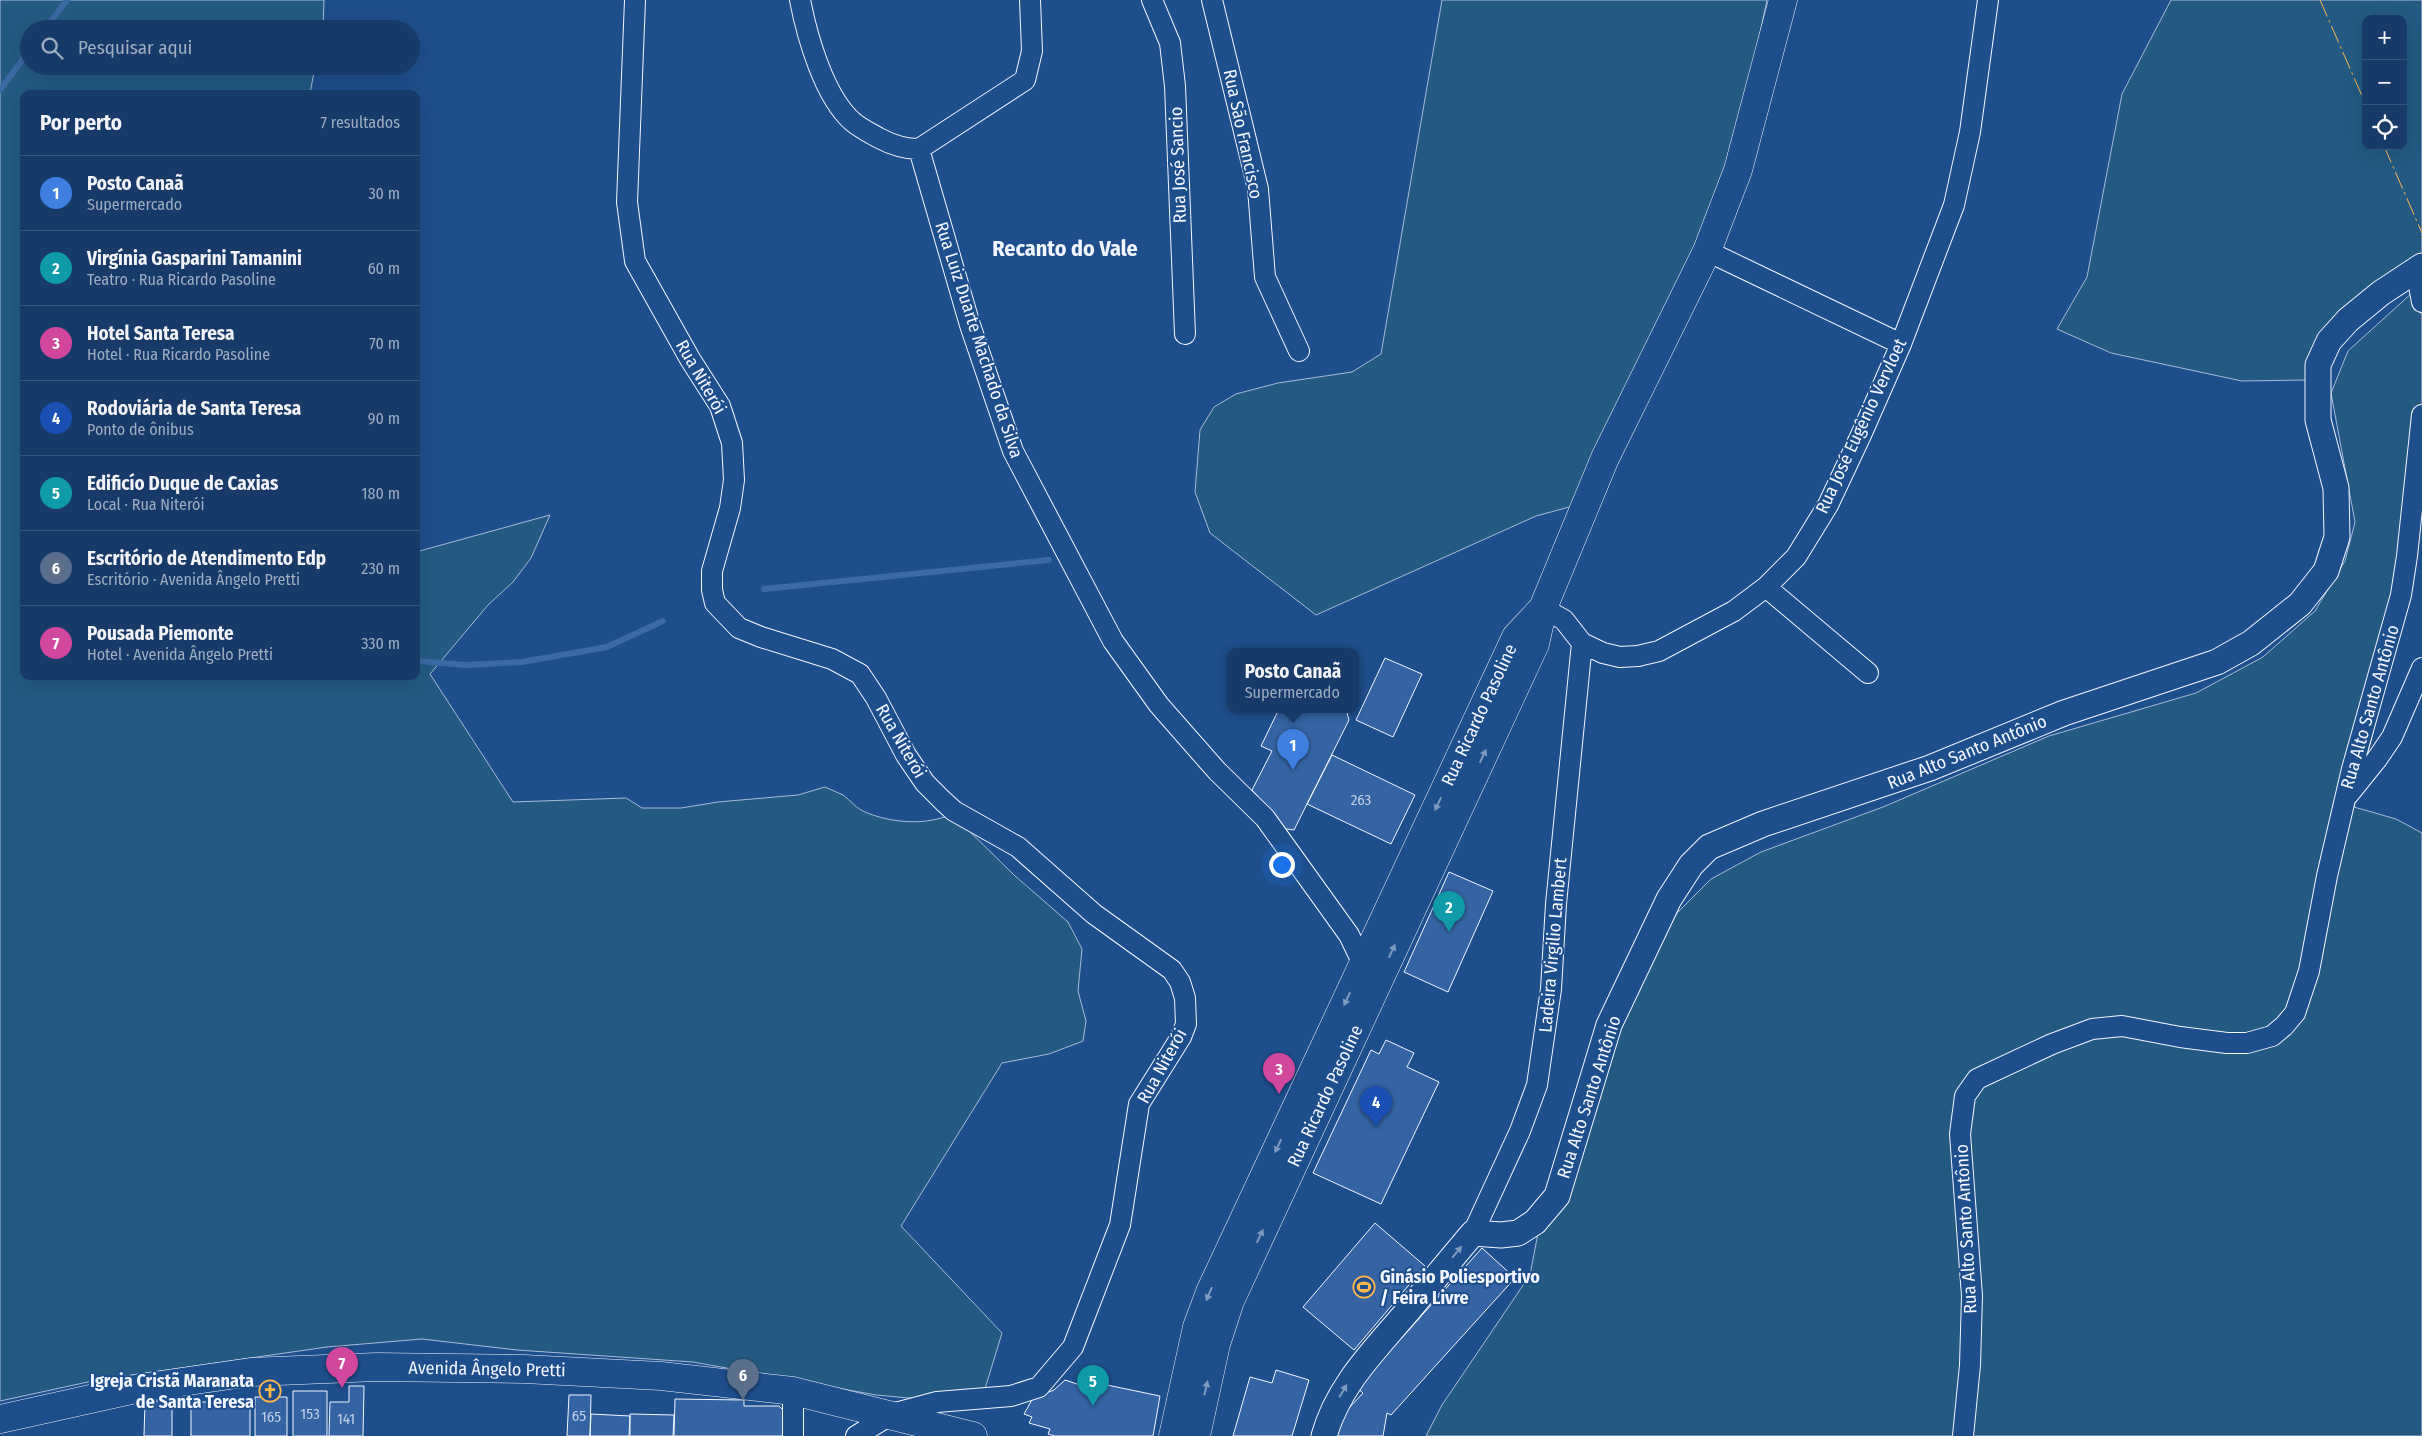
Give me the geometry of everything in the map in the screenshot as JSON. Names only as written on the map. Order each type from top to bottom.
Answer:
[{"type":"main road","points":[[1543,608],[1605,458],[1707,252],[1738,170],[1782,0]]},
{"type":"main road","name":"Rua Ricardo Pasoline","points":[[1174,1436],[1197,1327],[1210,1292],[1516,637],[1543,608]]},
{"type":"main road","name":"Rua Ricardo Pasoline","points":[[1196,1436],[1216,1344],[1230,1301],[1535,644],[1543,608]]},
{"type":"main road","name":"Avenida Ângelo Pretti","points":[[0,1419],[140,1388],[251,1372],[377,1367],[524,1369],[661,1376],[793,1390],[973,1436]]},
{"type":"street","name":"Rua Niterói","points":[[636,0],[627,202],[635,261],[690,359],[720,406],[732,443],[734,480],[730,508],[712,571],[712,590],[715,603],[739,628],[761,637],[832,659],[860,674],[876,698],[906,755],[926,783],[943,801],[954,811],[1018,847],[1094,914],[1172,970],[1180,982],[1185,998],[1186,1024],[1181,1037],[1139,1104],[1120,1224],[1073,1347],[1039,1387],[1012,1396],[937,1402],[892,1414],[856,1436]]},
{"type":"street","points":[[800,0],[815,59],[836,101],[852,121],[897,146],[919,149],[1025,80],[1032,51],[1030,0]]},
{"type":"street","name":"Rua José Sancio","points":[[1152,0],[1170,42],[1175,86],[1184,334]]},
{"type":"street","name":"Rua São Francisco","points":[[1212,0],[1258,189],[1265,277],[1299,352]]},
{"type":"street","name":"Rua José Eugênio Vervloet","points":[[1543,608],[1564,620],[1582,643],[1603,653],[1620,657],[1659,651],[1734,611],[1766,588],[1796,557],[1828,505],[1901,344],[1954,205],[1970,132],[1988,0]]},
{"type":"street","name":"Rua Luiz Duarte Machado da Silva","points":[[919,149],[970,325],[1013,451],[1112,641],[1159,705],[1217,771],[1265,818],[1349,935],[1363,964]]},
{"type":"street","points":[[1707,252],[1901,344]]},
{"type":"street","name":"Rua Alto Santo Antônio","points":[[1473,1233],[1501,1235],[1518,1233],[1535,1222],[1557,1196],[1609,1025],[1669,899],[1691,865],[1709,847],[1763,824],[1930,768],[2064,713],[2217,662],[2251,643],[2300,604],[2326,570],[2337,537],[2336,488],[2318,420],[2318,365],[2329,341],[2348,320],[2381,293],[2419,268],[2422,302]]},
{"type":"street","name":"Rua Alto Santo Antônio","points":[[1963,1436],[1970,1365],[1972,1296],[1968,1218],[1960,1134],[1961,1114],[1966,1096],[1977,1079],[2052,1044],[2092,1029],[2107,1026],[2141,1028],[2180,1037],[2227,1043],[2255,1042],[2272,1036],[2284,1026],[2294,1013],[2303,992],[2345,799],[2401,595],[2422,415]]},
{"type":"street","points":[[1766,588],[1868,673]]},
{"type":"street","name":"Ladeira Virgilio Lambert","points":[[1473,1233],[1520,1131],[1537,1085],[1551,989],[1556,904],[1582,643]]},
{"type":"street","points":[[2345,799],[2377,759],[2392,736],[2422,668]]},
{"type":"street","points":[[1324,1436],[1328,1419],[1340,1394],[1358,1368],[1473,1233]]},
{"type":"street","points":[[793,1390],[793,1436]]},
{"type":"shaded area","points":[[0,0],[324,0],[323,20],[20,20],[20,75],[313,75],[311,90],[20,90],[20,680],[420,680],[420,551],[550,515],[531,558],[513,582],[488,605],[430,674],[513,802],[626,798],[642,808],[681,808],[718,802],[798,795],[825,787],[843,795],[862,811],[886,819],[920,822],[952,814],[1014,875],[1068,922],[1082,949],[1078,991],[1086,1021],[1083,1041],[1049,1054],[1002,1063],[901,1226],[1002,1333],[984,1392],[909,1398],[876,1395],[693,1362],[517,1350],[422,1339],[327,1347],[97,1380],[0,1401]]},
{"type":"shaded area","points":[[1442,0],[1767,0],[1736,145],[1718,210],[1573,506],[1536,516],[1316,615],[1210,533],[1195,492],[1200,430],[1214,407],[1236,394],[1278,383],[1352,372],[1381,354]]},
{"type":"shaded area","points":[[2171,0],[2422,0],[2422,258],[2307,380],[2242,381],[2111,353],[2057,329],[2087,277],[2122,94]]},
{"type":"shaded area","points":[[2413,292],[2422,316],[2422,488],[2414,572],[2354,807],[2396,819],[2422,833],[2422,1436],[1426,1436],[1442,1405],[1530,1275],[1541,1217],[1613,1034],[1677,913],[1711,879],[1761,852],[1883,807],[2049,736],[2196,693],[2263,657],[2315,611],[2345,561],[2355,522],[2331,393],[2348,351]]},
{"type":"building","points":[[1385,658],[1422,674],[1393,737],[1356,720]]},
{"type":"building","points":[[1277,713],[1347,713],[1349,720],[1294,830],[1286,829],[1252,790],[1272,751],[1261,746]]},
{"type":"building","points":[[1332,755],[1415,795],[1391,844],[1307,804]]},
{"type":"building","points":[[1449,872],[1493,891],[1448,992],[1404,972]]},
{"type":"building","points":[[1386,1040],[1414,1053],[1407,1067],[1439,1082],[1381,1204],[1313,1173],[1371,1050],[1379,1054]]},
{"type":"building","name":"Ginásio Poliesportivo / Feira Livre","points":[[1375,1223],[1425,1266],[1354,1350],[1303,1307]]},
{"type":"building","points":[[1482,1248],[1515,1278],[1391,1415],[1387,1413],[1383,1436],[1335,1436],[1340,1407],[1349,1408],[1363,1393],[1357,1388]]},
{"type":"building","points":[[1276,1370],[1309,1380],[1292,1436],[1233,1436],[1250,1377],[1272,1383]]},
{"type":"building","points":[[1065,1380],[1080,1385],[1083,1380],[1160,1396],[1153,1436],[1055,1436],[1048,1434],[1050,1429],[1029,1423],[1032,1417],[1024,1414],[1033,1398],[1054,1390]]},
{"type":"building","points":[[349,1386],[364,1386],[363,1436],[329,1436],[330,1402],[349,1402]]},
{"type":"building","points":[[293,1391],[327,1391],[327,1436],[293,1436]]},
{"type":"building","points":[[569,1395],[591,1395],[590,1436],[567,1436]]},
{"type":"building","points":[[255,1397],[287,1397],[287,1436],[255,1436]]},
{"type":"building","points":[[675,1399],[744,1400],[744,1406],[779,1406],[784,1411],[784,1436],[674,1436]]},
{"type":"building","points":[[145,1401],[172,1401],[172,1436],[144,1436]]},
{"type":"building","points":[[191,1402],[250,1402],[250,1436],[191,1436]]},
{"type":"building","points":[[591,1414],[630,1416],[629,1436],[590,1436]]},
{"type":"building","points":[[630,1414],[674,1415],[673,1436],[630,1436]]},
{"type":"waterway","points":[[52,20],[67,0]]},
{"type":"waterway","points":[[0,90],[20,63]]},
{"type":"waterway","points":[[764,589],[1049,560]]},
{"type":"waterway","points":[[420,661],[465,665],[522,662],[607,647],[663,621]]},
{"type":"power","points":[[2320,0],[2362,96]]},
{"type":"power","points":[[2386,150],[2422,233]]},
{"type":"place","name":"Posto Canaã","points":[[1293,770]]},
{"type":"place","name":"Virgínia Gasparini Tamanini","points":[[1449,932]]},
{"type":"place","name":"Hotel Santa Teresa","points":[[1279,1094]]},
{"type":"place","name":"Rodoviária de Santa Teresa","points":[[1376,1127]]},
{"type":"place","name":"Ginásio Poliesportivo / Feira Livre","points":[[1364,1287]]},
{"type":"place","name":"Pousada Piemonte","points":[[342,1388]]},
{"type":"place","name":"Igreja Cristã Maranata de Santa Teresa","points":[[270,1391]]},
{"type":"place","name":"Escritório de Atendimento Edp","points":[[743,1400]]},
{"type":"place","name":"Edificío Duque de Caxias","points":[[1093,1406]]},
{"type":"district","name":"Recanto do Vale","points":[[1065,248]]}]
